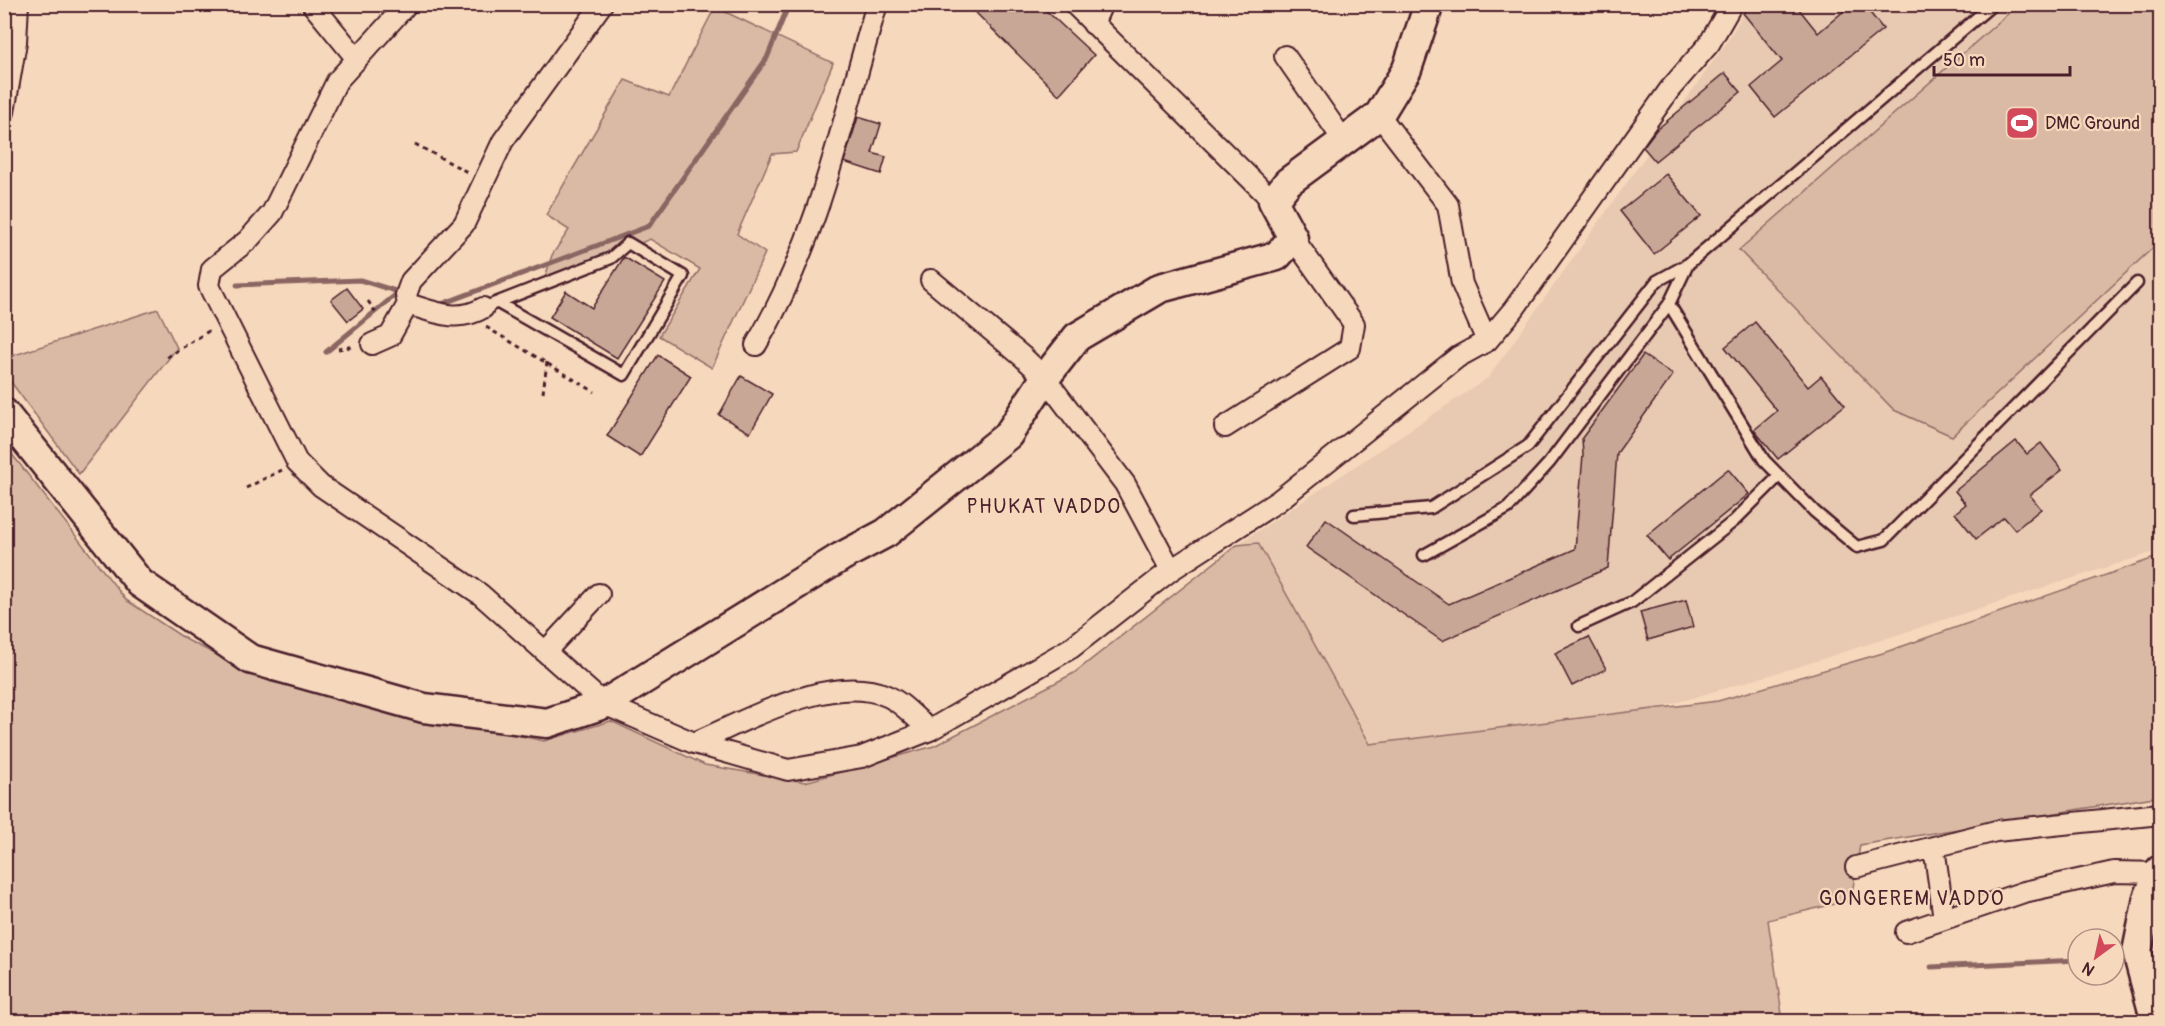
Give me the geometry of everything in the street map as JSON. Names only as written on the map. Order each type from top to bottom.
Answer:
[{"type":"street","points":[[4,112],[16,42],[18,4]]},
{"type":"street","points":[[312,4],[357,59]]},
{"type":"street","points":[[407,4],[337,81],[273,213],[248,240],[212,269],[209,286],[226,321],[297,462],[321,486],[480,594],[604,704],[694,743],[788,770],[862,757],[930,730],[1071,648],[1171,570],[1278,501],[1458,357],[1487,341],[1514,309],[1671,89],[1708,44],[1732,4]]},
{"type":"street","points":[[372,344],[390,336],[408,304],[406,294],[411,281],[464,224],[503,141],[602,4]]},
{"type":"street","points":[[756,345],[775,313],[815,218],[876,4]]},
{"type":"street","points":[[1074,4],[1273,201],[1293,238],[1354,324],[1350,348],[1225,428]]},
{"type":"street","points":[[1093,24],[1102,4]]},
{"type":"street","points":[[1273,201],[1288,182],[1379,115],[1407,69],[1429,4]]},
{"type":"street","points":[[1286,56],[1344,141]]},
{"type":"street","points":[[1379,115],[1448,205],[1462,284],[1487,341]]},
{"type":"street","points":[[4,413],[140,583],[250,659],[424,708],[547,723],[604,704],[841,557],[886,533],[1008,435],[1045,378],[1077,337],[1160,288],[1277,256],[1293,238]]},
{"type":"street","points":[[931,280],[1045,378],[1125,484],[1171,570]]},
{"type":"street","points":[[408,304],[436,313],[483,309]]},
{"type":"street","points":[[545,652],[599,594]]},
{"type":"street","points":[[694,743],[803,698],[837,691],[865,691],[888,696],[930,730]]},
{"type":"street","points":[[1856,867],[1996,831],[2160,814]]},
{"type":"street","points":[[1934,847],[1944,919]]},
{"type":"street","points":[[1906,932],[2024,892],[2114,872],[2160,872],[2148,898],[2137,952],[2156,1022]]},
{"type":"lane","points":[[1354,515],[1431,508],[1528,446],[1657,281],[1688,264],[1993,4]]},
{"type":"lane","points":[[628,243],[683,276],[624,375],[483,309],[611,258],[628,243]]},
{"type":"lane","points":[[1424,555],[1508,508],[1549,463],[1669,304],[1688,264]]},
{"type":"lane","points":[[1669,304],[1764,460],[1815,512],[1857,547],[1884,540],[2136,284]]},
{"type":"lane","points":[[1579,626],[1632,602],[1648,590],[1734,521],[1779,476]]},
{"type":"path","points":[[416,144],[484,181]]},
{"type":"path","points":[[483,309],[547,362],[595,392]]},
{"type":"path","points":[[167,357],[226,321]]},
{"type":"path","points":[[543,393],[547,362]]},
{"type":"path","points":[[246,488],[297,462]]},
{"type":"shaded area","points":[[1748,5],[2160,5],[2160,550],[1800,666],[1563,736],[1366,776],[1237,545],[1488,378],[1727,42]]},
{"type":"shaded area","name":"DMC Ground","points":[[2018,5],[2160,5],[2160,241],[1952,436],[1894,410],[1739,250]]},
{"type":"shaded area","points":[[715,7],[833,63],[796,152],[772,154],[737,234],[765,253],[712,368],[659,336],[700,269],[650,239],[543,284],[552,255],[569,230],[546,215],[625,80],[669,97]]},
{"type":"shaded area","points":[[158,309],[177,348],[79,474],[5,374],[5,358]]},
{"type":"shaded area","points":[[4,444],[126,600],[187,640],[271,682],[544,741],[611,721],[705,765],[805,782],[934,746],[1074,673],[1237,545],[1258,543],[1370,744],[1718,701],[1883,653],[2160,556],[2160,796],[1860,845],[1851,900],[1768,920],[1783,1021],[5,1021]]},
{"type":"building","points":[[967,4],[1039,4],[1094,55],[1059,95]]},
{"type":"building","points":[[1753,4],[1795,4],[1818,33],[1852,4],[1863,4],[1883,29],[1775,117],[1751,87],[1782,61],[1743,13]]},
{"type":"building","points":[[1725,73],[1741,92],[1655,161],[1643,147],[1656,130]]},
{"type":"building","points":[[858,117],[881,124],[872,153],[886,157],[881,174],[844,162]]},
{"type":"building","points":[[1666,174],[1701,216],[1654,254],[1620,211]]},
{"type":"building","points":[[624,257],[665,282],[617,358],[550,317],[566,291],[592,308]]},
{"type":"building","points":[[347,288],[363,309],[348,321],[331,300]]},
{"type":"building","points":[[1755,322],[1808,387],[1821,376],[1845,405],[1778,459],[1754,430],[1777,411],[1725,347]]},
{"type":"building","points":[[658,355],[691,376],[640,457],[607,436]]},
{"type":"building","points":[[1643,355],[1673,375],[1617,453],[1608,568],[1442,641],[1306,547],[1326,519],[1449,604],[1575,549],[1583,455],[1582,438]]},
{"type":"building","points":[[741,376],[772,394],[750,433],[719,415]]},
{"type":"building","points":[[2016,441],[2027,454],[2041,443],[2062,470],[2030,495],[2041,509],[2015,530],[2004,517],[1976,539],[1955,513],[1966,504],[1955,491]]},
{"type":"building","points":[[1728,469],[1749,494],[1668,560],[1647,535]]},
{"type":"building","points":[[1686,600],[1693,627],[1648,640],[1640,612]]},
{"type":"building","points":[[1589,637],[1606,669],[1572,686],[1555,653]]},
{"type":"waterway","points":[[439,305],[649,226],[767,58],[789,4]]},
{"type":"waterway","points":[[237,285],[360,280],[402,293]]},
{"type":"waterway","points":[[326,352],[399,292]]},
{"type":"waterway","points":[[2149,957],[2160,957]]},
{"type":"waterway","points":[[2126,958],[2130,958]]},
{"type":"waterway","points":[[1931,967],[2066,961]]},
{"type":"place","name":"DMC Ground","points":[[2022,123]]},
{"type":"district","name":"PHUKAT VADDO","points":[[1044,506]]},
{"type":"district","name":"GONGEREM VADDO","points":[[1912,898]]}]
